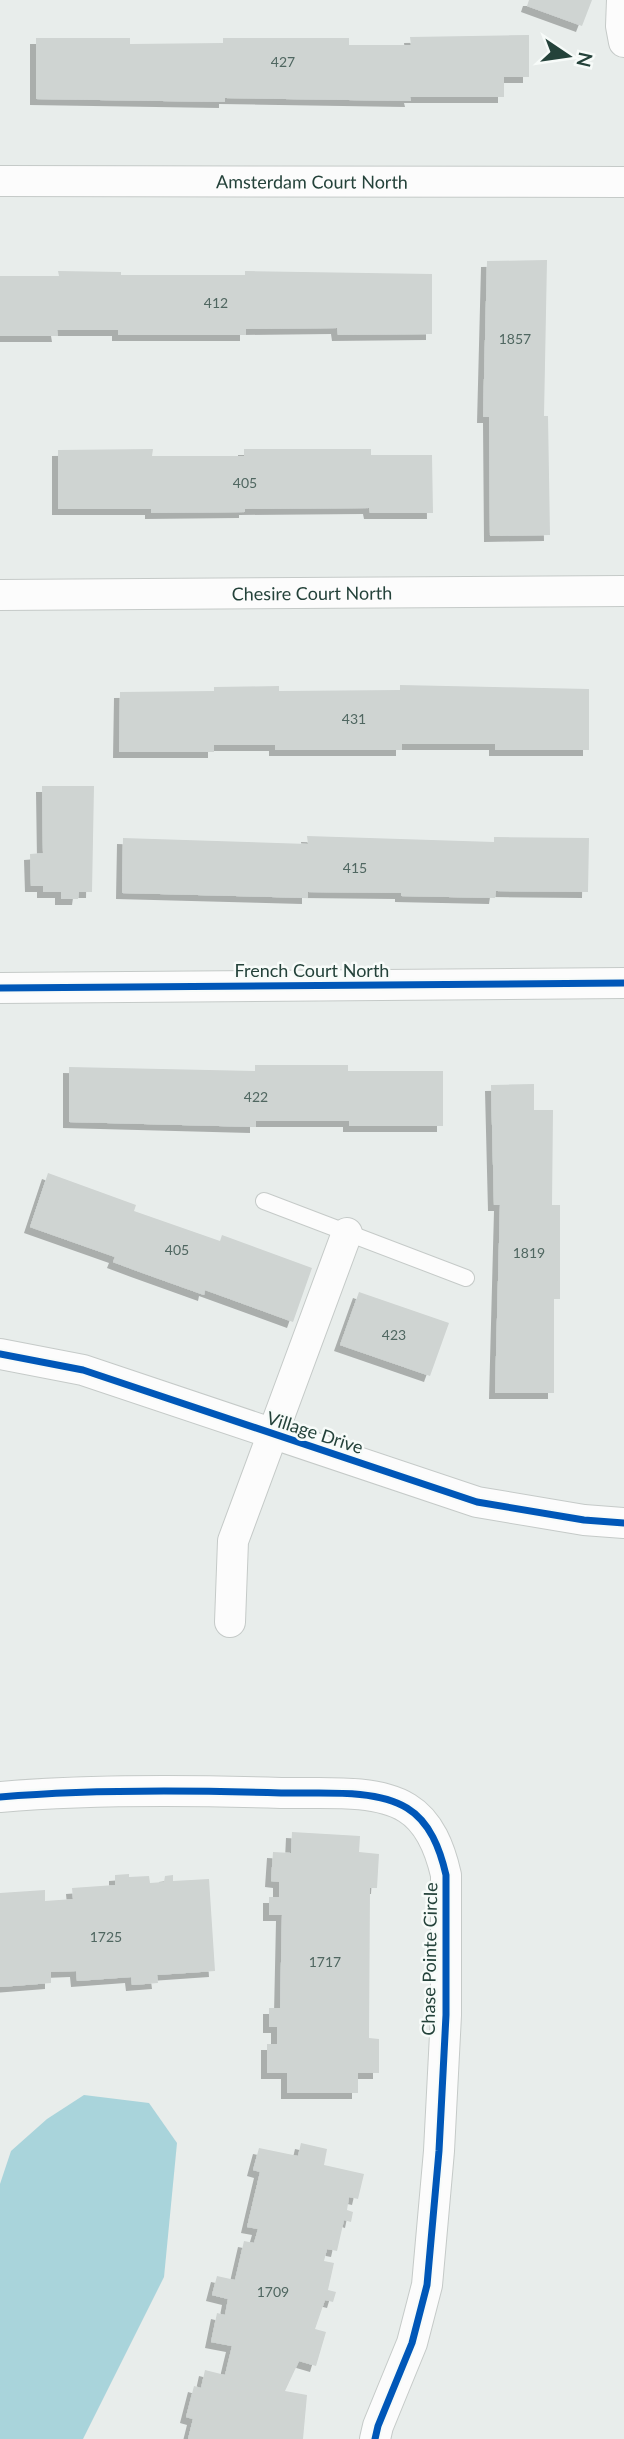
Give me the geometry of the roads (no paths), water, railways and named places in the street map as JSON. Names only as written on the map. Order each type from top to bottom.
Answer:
[{"type":"street","points":[[622,0],[621,26],[624,42]]},
{"type":"street","name":"Amsterdam Court North","points":[[0,181],[624,182]]},
{"type":"street","name":"Chesire Court North","points":[[0,596],[624,590]]},
{"type":"street","name":"French Court North","points":[[0,988],[624,983]]},
{"type":"street","points":[[230,1622],[233,1541],[347,1233]]},
{"type":"street","name":"Village Drive","points":[[0,1354],[83,1370],[477,1502],[584,1520],[624,1523]]},
{"type":"street","name":"Chase Pointe Circle","points":[[0,1797],[197,1791],[340,1794],[381,1797],[407,1808],[428,1828],[441,1852],[446,1875],[446,2015],[439,2151],[427,2285],[412,2343],[375,2439]]},
{"type":"lane","points":[[264,1201],[466,1278]]},
{"type":"water","points":[[84,2095],[149,2103],[177,2143],[164,2277],[83,2439],[0,2439],[0,2184],[11,2151],[47,2119]]}]
